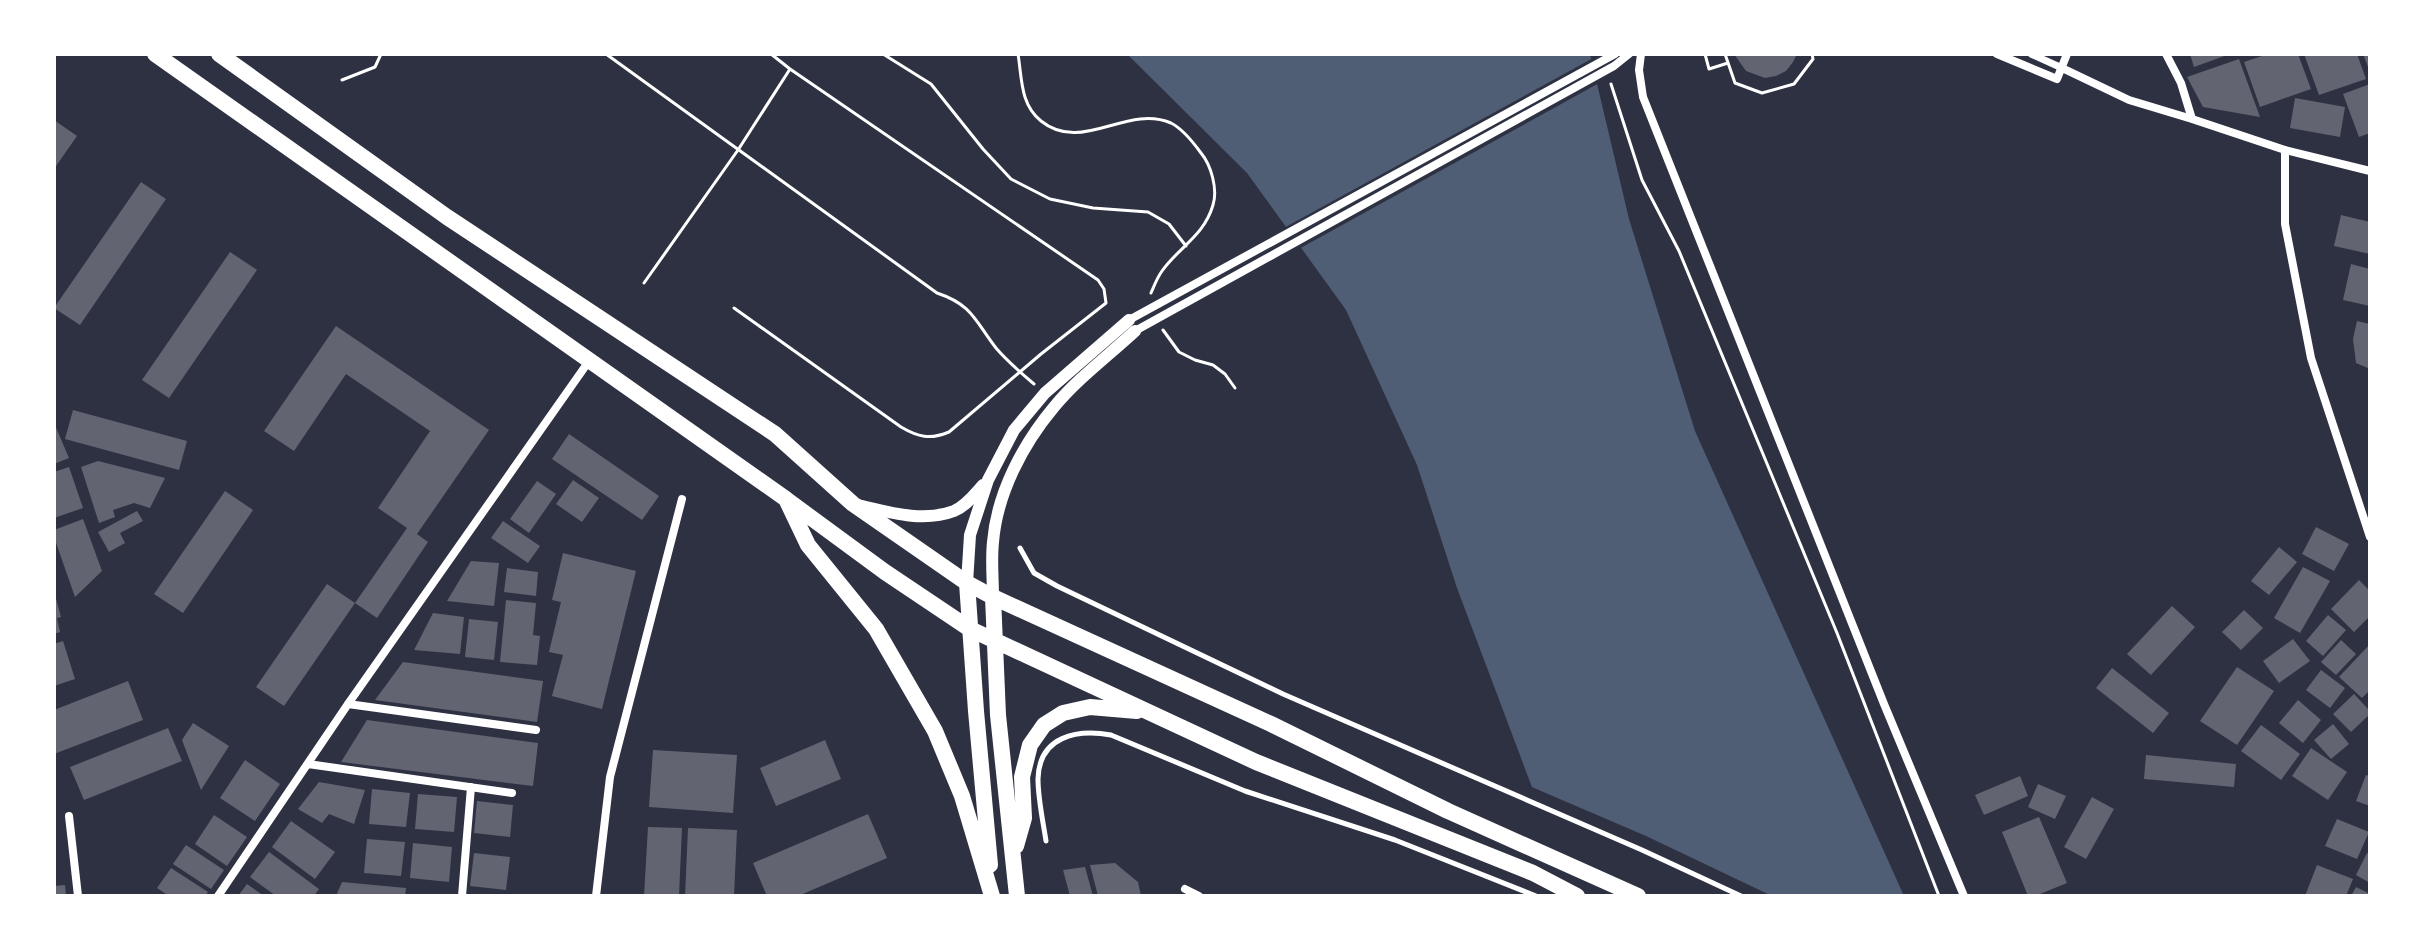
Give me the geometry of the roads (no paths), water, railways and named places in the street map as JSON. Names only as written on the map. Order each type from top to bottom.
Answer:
[{"type":"main road","points":[[155,54],[909,589],[970,629],[1256,762],[1533,873],[1577,896]]},
{"type":"main road","points":[[219,54],[447,217],[775,434],[853,504],[967,583],[1271,724],[1448,811],[1638,896]]},
{"type":"main road","points":[[786,499],[808,545],[876,629],[935,731],[962,796],[993,896]]},
{"type":"main road","points":[[967,583],[993,896]]},
{"type":"main road","points":[[993,597],[998,715],[1017,896]]},
{"type":"main road","points":[[1013,855],[1024,818],[1022,777],[1030,745],[1044,725],[1063,713],[1090,707],[1150,712]]},
{"type":"street","points":[[993,597],[993,541],[998,512],[1029,440],[1055,406],[1132,325],[1614,66],[1629,54]]},
{"type":"street","points":[[1641,54],[1639,70],[1643,97],[1884,704],[1964,896]]},
{"type":"street","points":[[1997,54],[2057,79],[2067,54]]},
{"type":"street","points":[[2031,54],[2129,100],[2285,150],[2370,171]]},
{"type":"street","points":[[2166,54],[2181,83],[2192,119]]},
{"type":"street","points":[[967,583],[970,535],[988,480],[1014,430],[1045,393],[1132,325],[1612,55]]},
{"type":"street","points":[[2285,150],[2285,224],[2311,358],[2370,537]]},
{"type":"street","points":[[218,896],[348,704],[590,360]]},
{"type":"street","points":[[853,504],[906,516],[933,515],[955,511],[988,480]]},
{"type":"street","points":[[596,896],[610,777],[682,499]]},
{"type":"street","points":[[348,704],[536,730]]},
{"type":"street","points":[[308,764],[512,793]]},
{"type":"street","points":[[462,896],[471,787]]},
{"type":"street","points":[[69,816],[78,896]]},
{"type":"street","points":[[1185,889],[1199,896]]},
{"type":"lane","points":[[1020,548],[1034,573],[1057,586],[1283,694],[1741,896]]},
{"type":"lane","points":[[1046,841],[1038,778],[1041,759],[1049,747],[1066,737],[1089,731],[1111,735],[1245,791],[1395,840],[1536,896]]},
{"type":"water","points":[[1127,54],[1590,54],[1629,219],[1695,431],[1904,896],[1573,896],[1457,588],[1417,465],[1346,310],[1247,173]]}]
